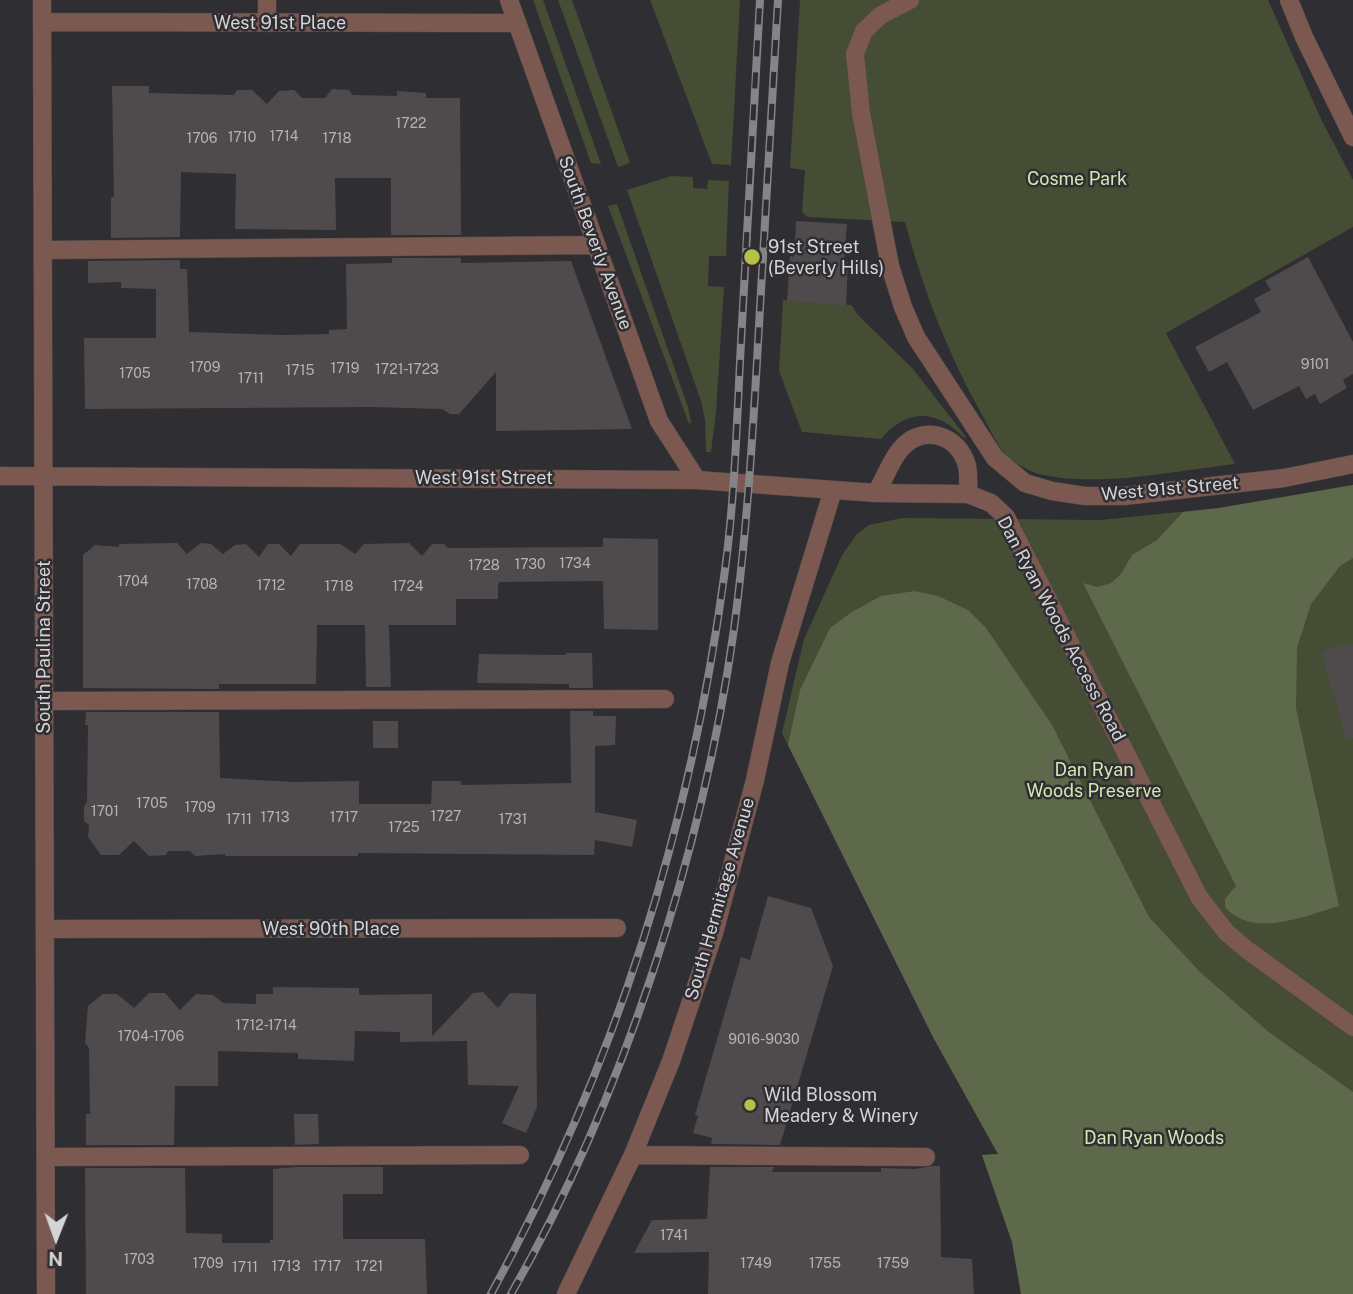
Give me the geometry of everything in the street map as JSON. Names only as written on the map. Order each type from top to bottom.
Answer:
[{"type":"street","name":"South Paulina Street","points":[[42,0],[46,1294]]},
{"type":"street","points":[[267,0],[267,23]]},
{"type":"street","name":"South Beverly Avenue","points":[[509,0],[659,421],[696,480]]},
{"type":"street","name":"West 91st Street","points":[[910,0],[881,15],[864,31],[855,54],[861,113],[890,267],[903,307],[916,337],[995,458],[1025,484],[1085,496],[1124,496],[1257,481],[1353,464]]},
{"type":"street","points":[[1289,0],[1353,137]]},
{"type":"street","name":"West 91st Place","points":[[42,22],[517,23]]},
{"type":"street","points":[[43,250],[596,245]]},
{"type":"street","points":[[876,493],[900,449],[914,438],[935,434],[950,439],[960,450],[967,467],[968,494]]},
{"type":"street","name":"West 91st Street","points":[[0,476],[696,480],[876,493],[968,494]]},
{"type":"street","name":"South Hermitage Avenue","points":[[566,1294],[633,1155],[671,1061],[715,933],[755,780],[780,663],[833,490]]},
{"type":"street","name":"Dan Ryan Woods Access Road","points":[[968,494],[991,503],[1006,517],[1199,897],[1226,932],[1246,949],[1353,1027]]},
{"type":"street","points":[[44,701],[665,699]]},
{"type":"street","name":"West 90th Place","points":[[45,929],[617,928]]},
{"type":"street","points":[[46,1157],[520,1155]]},
{"type":"street","points":[[633,1155],[926,1157]]},
{"type":"green space","points":[[533,0],[543,0],[601,164],[591,163]]},
{"type":"green space","points":[[558,0],[572,0],[630,163],[618,167]]},
{"type":"green space","points":[[650,0],[740,0],[731,165],[712,164]]},
{"type":"green space","name":"Cosme Park","points":[[800,0],[1268,0],[1322,121],[1353,180],[1353,227],[1166,333],[1235,464],[1136,477],[1085,479],[1039,474],[1006,455],[997,443],[947,345],[928,297],[905,222],[808,217],[802,212],[805,170],[790,168]]},
{"type":"green space","points":[[671,176],[693,177],[693,188],[707,189],[708,180],[729,181],[726,256],[709,256],[708,286],[724,287],[711,452],[706,452],[705,420],[701,401],[627,190]]},
{"type":"green space","points":[[617,204],[688,407],[691,422],[689,424],[608,206]]},
{"type":"green space","points":[[783,300],[851,305],[913,369],[966,437],[933,417],[922,416],[901,422],[881,439],[802,432],[779,371]]},
{"type":"green space","name":"Dan Ryan Woods Preserve","points":[[1353,485],[1353,1294],[1021,1294],[1012,1242],[982,1155],[998,1154],[933,1037],[782,733],[804,639],[842,555],[857,534],[869,525],[902,518],[1100,520],[1219,508]]},
{"type":"green space","points":[[1353,485],[1353,558],[1340,566],[1311,604],[1297,648],[1296,708],[1339,906],[1280,922],[1250,922],[1237,917],[1225,907],[1225,899],[1236,886],[1083,583],[1097,587],[1111,583],[1121,574],[1132,555],[1157,540],[1183,512]]},
{"type":"green space","name":"Dan Ryan Woods","points":[[915,591],[938,596],[968,610],[986,628],[1052,725],[1149,917],[1201,973],[1270,1033],[1353,1092],[1353,1294],[1021,1294],[1012,1242],[982,1155],[998,1154],[933,1037],[788,745],[800,690],[830,628],[881,596]]},
{"type":"building","points":[[112,86],[149,86],[149,93],[234,95],[237,90],[252,90],[267,104],[279,91],[294,90],[302,98],[325,98],[332,89],[349,90],[352,95],[397,96],[397,91],[426,93],[426,98],[460,98],[461,235],[391,235],[391,178],[335,178],[336,230],[235,229],[236,174],[181,172],[180,237],[111,238],[111,197],[114,197]]},
{"type":"building","points":[[796,221],[847,224],[844,262],[848,262],[846,305],[787,301]]},
{"type":"building","points":[[1308,257],[1353,342],[1353,374],[1343,380],[1347,388],[1320,404],[1315,394],[1306,399],[1299,386],[1253,410],[1227,362],[1209,372],[1195,347],[1261,312],[1254,299],[1271,290],[1265,281]]},
{"type":"building","points":[[392,258],[461,258],[461,263],[571,261],[632,429],[496,431],[496,372],[459,414],[450,414],[442,409],[370,407],[85,409],[84,338],[156,338],[156,289],[121,288],[121,282],[88,283],[88,261],[180,260],[180,269],[187,269],[189,332],[283,335],[329,334],[329,330],[347,329],[346,264],[392,263]]},
{"type":"building","points":[[603,538],[658,539],[658,630],[604,629],[603,581],[500,582],[498,599],[456,599],[456,625],[389,625],[391,687],[366,687],[365,625],[317,625],[316,684],[219,684],[219,689],[83,688],[83,555],[95,545],[119,547],[119,544],[177,543],[187,554],[201,543],[211,544],[223,554],[235,545],[246,544],[259,557],[268,544],[279,544],[291,556],[300,544],[340,544],[355,554],[364,544],[409,543],[422,556],[432,544],[444,544],[448,548],[603,547]]},
{"type":"building","points":[[1353,643],[1353,738],[1346,739],[1321,651]]},
{"type":"building","points":[[592,653],[593,688],[569,688],[569,684],[477,683],[479,654]]},
{"type":"building","points":[[570,711],[593,711],[593,716],[616,716],[615,745],[595,746],[595,812],[637,820],[632,847],[595,840],[594,855],[358,853],[358,856],[195,856],[190,851],[168,851],[166,855],[149,856],[134,841],[119,855],[101,855],[88,837],[89,825],[84,821],[84,807],[87,802],[86,712],[219,712],[220,778],[294,782],[359,781],[359,804],[431,804],[432,781],[461,781],[461,785],[571,783]]},
{"type":"building","points":[[373,721],[398,721],[398,748],[373,748]]},
{"type":"building","points":[[768,896],[811,908],[833,966],[780,1145],[711,1144],[712,1138],[693,1133],[698,1116],[695,1115],[741,957],[750,960]]},
{"type":"building","points":[[273,987],[359,988],[359,995],[432,994],[432,1036],[473,993],[483,992],[498,1008],[510,993],[536,994],[537,1107],[526,1133],[502,1123],[519,1086],[468,1085],[467,1041],[400,1042],[400,1032],[355,1031],[354,1061],[298,1059],[298,1053],[218,1051],[218,1086],[175,1086],[174,1145],[86,1145],[86,1114],[90,1114],[89,1048],[85,1043],[88,1006],[103,994],[117,994],[134,1008],[149,993],[165,993],[180,1010],[196,994],[213,995],[223,1003],[256,1004],[256,994],[273,994]]},
{"type":"building","points":[[294,1114],[318,1114],[319,1144],[295,1145]]},
{"type":"building","points":[[940,1166],[941,1257],[972,1259],[974,1294],[708,1294],[709,1252],[634,1253],[652,1220],[707,1219],[710,1167],[774,1167],[772,1172],[881,1172],[881,1168],[915,1169]]},
{"type":"building","points":[[383,1167],[383,1194],[343,1194],[343,1239],[425,1239],[427,1294],[86,1294],[85,1168],[185,1168],[186,1233],[222,1234],[222,1243],[270,1243],[270,1240],[273,1240],[273,1169]]},
{"type":"railway","points":[[491,1294],[536,1207],[576,1120],[611,1032],[669,853],[691,761],[710,667],[731,513],[760,0]]},
{"type":"railway","points":[[511,1294],[589,1139],[623,1056],[653,972],[679,886],[702,799],[720,713],[734,629],[747,509],[778,0]]},
{"type":"place","name":"91st Street (Beverly Hills)","points":[[752,257]]},
{"type":"place","name":"Wild Blossom Meadery & Winery","points":[[750,1105]]}]
